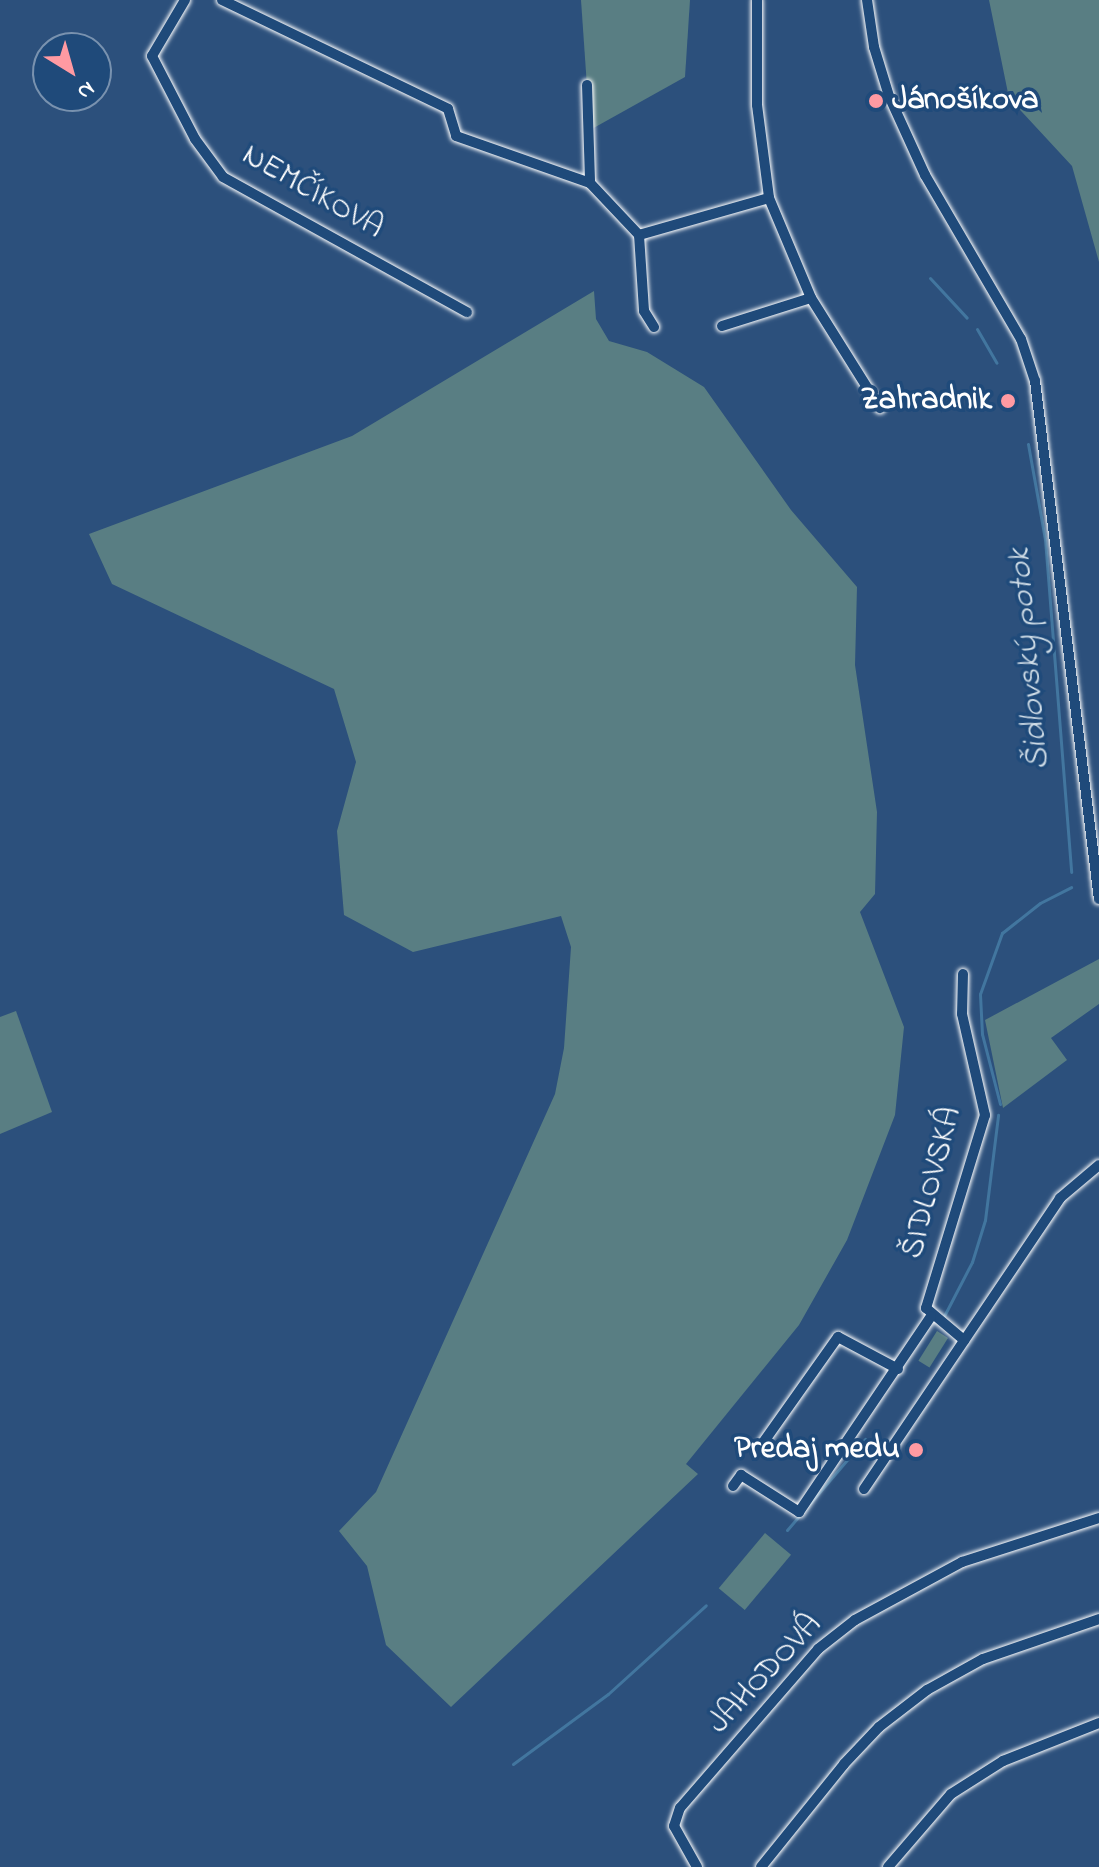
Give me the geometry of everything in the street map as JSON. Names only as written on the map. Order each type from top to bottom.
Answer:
[{"type":"street","name":"NEMČÍKOVA","points":[[185,0],[152,56],[195,139],[223,177],[467,312]]},
{"type":"street","points":[[222,0],[448,109],[456,136],[590,183],[639,235],[644,311],[654,327]]},
{"type":"street","points":[[757,0],[757,105],[769,198],[811,298],[880,408]]},
{"type":"street","points":[[867,0],[874,47],[889,96],[925,175],[1021,339],[1035,381],[1099,899]]},
{"type":"street","points":[[587,85],[590,183]]},
{"type":"street","points":[[639,235],[769,198]]},
{"type":"street","points":[[722,326],[811,298]]},
{"type":"street","name":"ŠIDLOVSKÁ","points":[[931,1316],[926,1308],[985,1115],[962,1014],[963,974]]},
{"type":"street","points":[[864,1489],[1060,1198],[1099,1165]]},
{"type":"street","points":[[733,1486],[741,1475],[799,1512],[931,1316],[964,1340]]},
{"type":"street","points":[[760,1447],[838,1337],[898,1369]]},
{"type":"street","name":"JAHODOVÁ","points":[[697,1867],[674,1826],[680,1808],[818,1649],[855,1620],[962,1562],[1099,1518]]},
{"type":"street","points":[[761,1867],[879,1727],[927,1690],[983,1659],[1099,1619]]},
{"type":"street","points":[[888,1867],[951,1794],[1003,1761],[1099,1723]]},
{"type":"green space","points":[[581,0],[690,0],[685,77],[590,130]]},
{"type":"green space","points":[[989,0],[1099,0],[1099,262],[1072,166],[1009,98]]},
{"type":"green space","points":[[594,291],[596,319],[609,341],[647,352],[704,387],[791,510],[857,587],[855,665],[877,812],[875,894],[860,912],[904,1027],[895,1115],[847,1240],[799,1325],[686,1464],[698,1474],[451,1707],[386,1645],[367,1566],[339,1531],[376,1492],[555,1094],[564,1048],[571,947],[561,916],[413,952],[344,915],[337,831],[356,762],[334,689],[112,584],[89,534],[352,436]]},
{"type":"green space","points":[[1099,959],[1099,1004],[1051,1038],[1067,1060],[1003,1108],[985,1020]]},
{"type":"green space","points":[[16,1011],[52,1112],[0,1134],[0,1017]]},
{"type":"green space","points":[[937,1331],[948,1338],[929,1368],[918,1361]]},
{"type":"green space","points":[[765,1533],[791,1555],[745,1610],[719,1588]]},
{"type":"waterway","name":"Šidlovský potok","points":[[930,278],[967,318]]},
{"type":"waterway","name":"Šidlovský potok","points":[[977,329],[997,363]]},
{"type":"waterway","name":"Šidlovský potok","points":[[1028,444],[1045,539],[1071,872]]},
{"type":"waterway","name":"Šidlovský potok","points":[[1000,1104],[982,1034],[980,994],[1002,933],[1040,903],[1071,887]]},
{"type":"waterway","name":"Šidlovský potok","points":[[944,1316],[972,1262],[985,1220],[998,1115]]},
{"type":"waterway","name":"Šidlovský potok","points":[[787,1530],[865,1439]]},
{"type":"waterway","name":"Šidlovský potok","points":[[513,1764],[608,1694],[706,1605]]},
{"type":"place","name":"Jánošíkova","points":[[876,101]]},
{"type":"place","name":"Zahradnik","points":[[1008,401]]},
{"type":"place","name":"Predaj medu","points":[[916,1450]]}]
